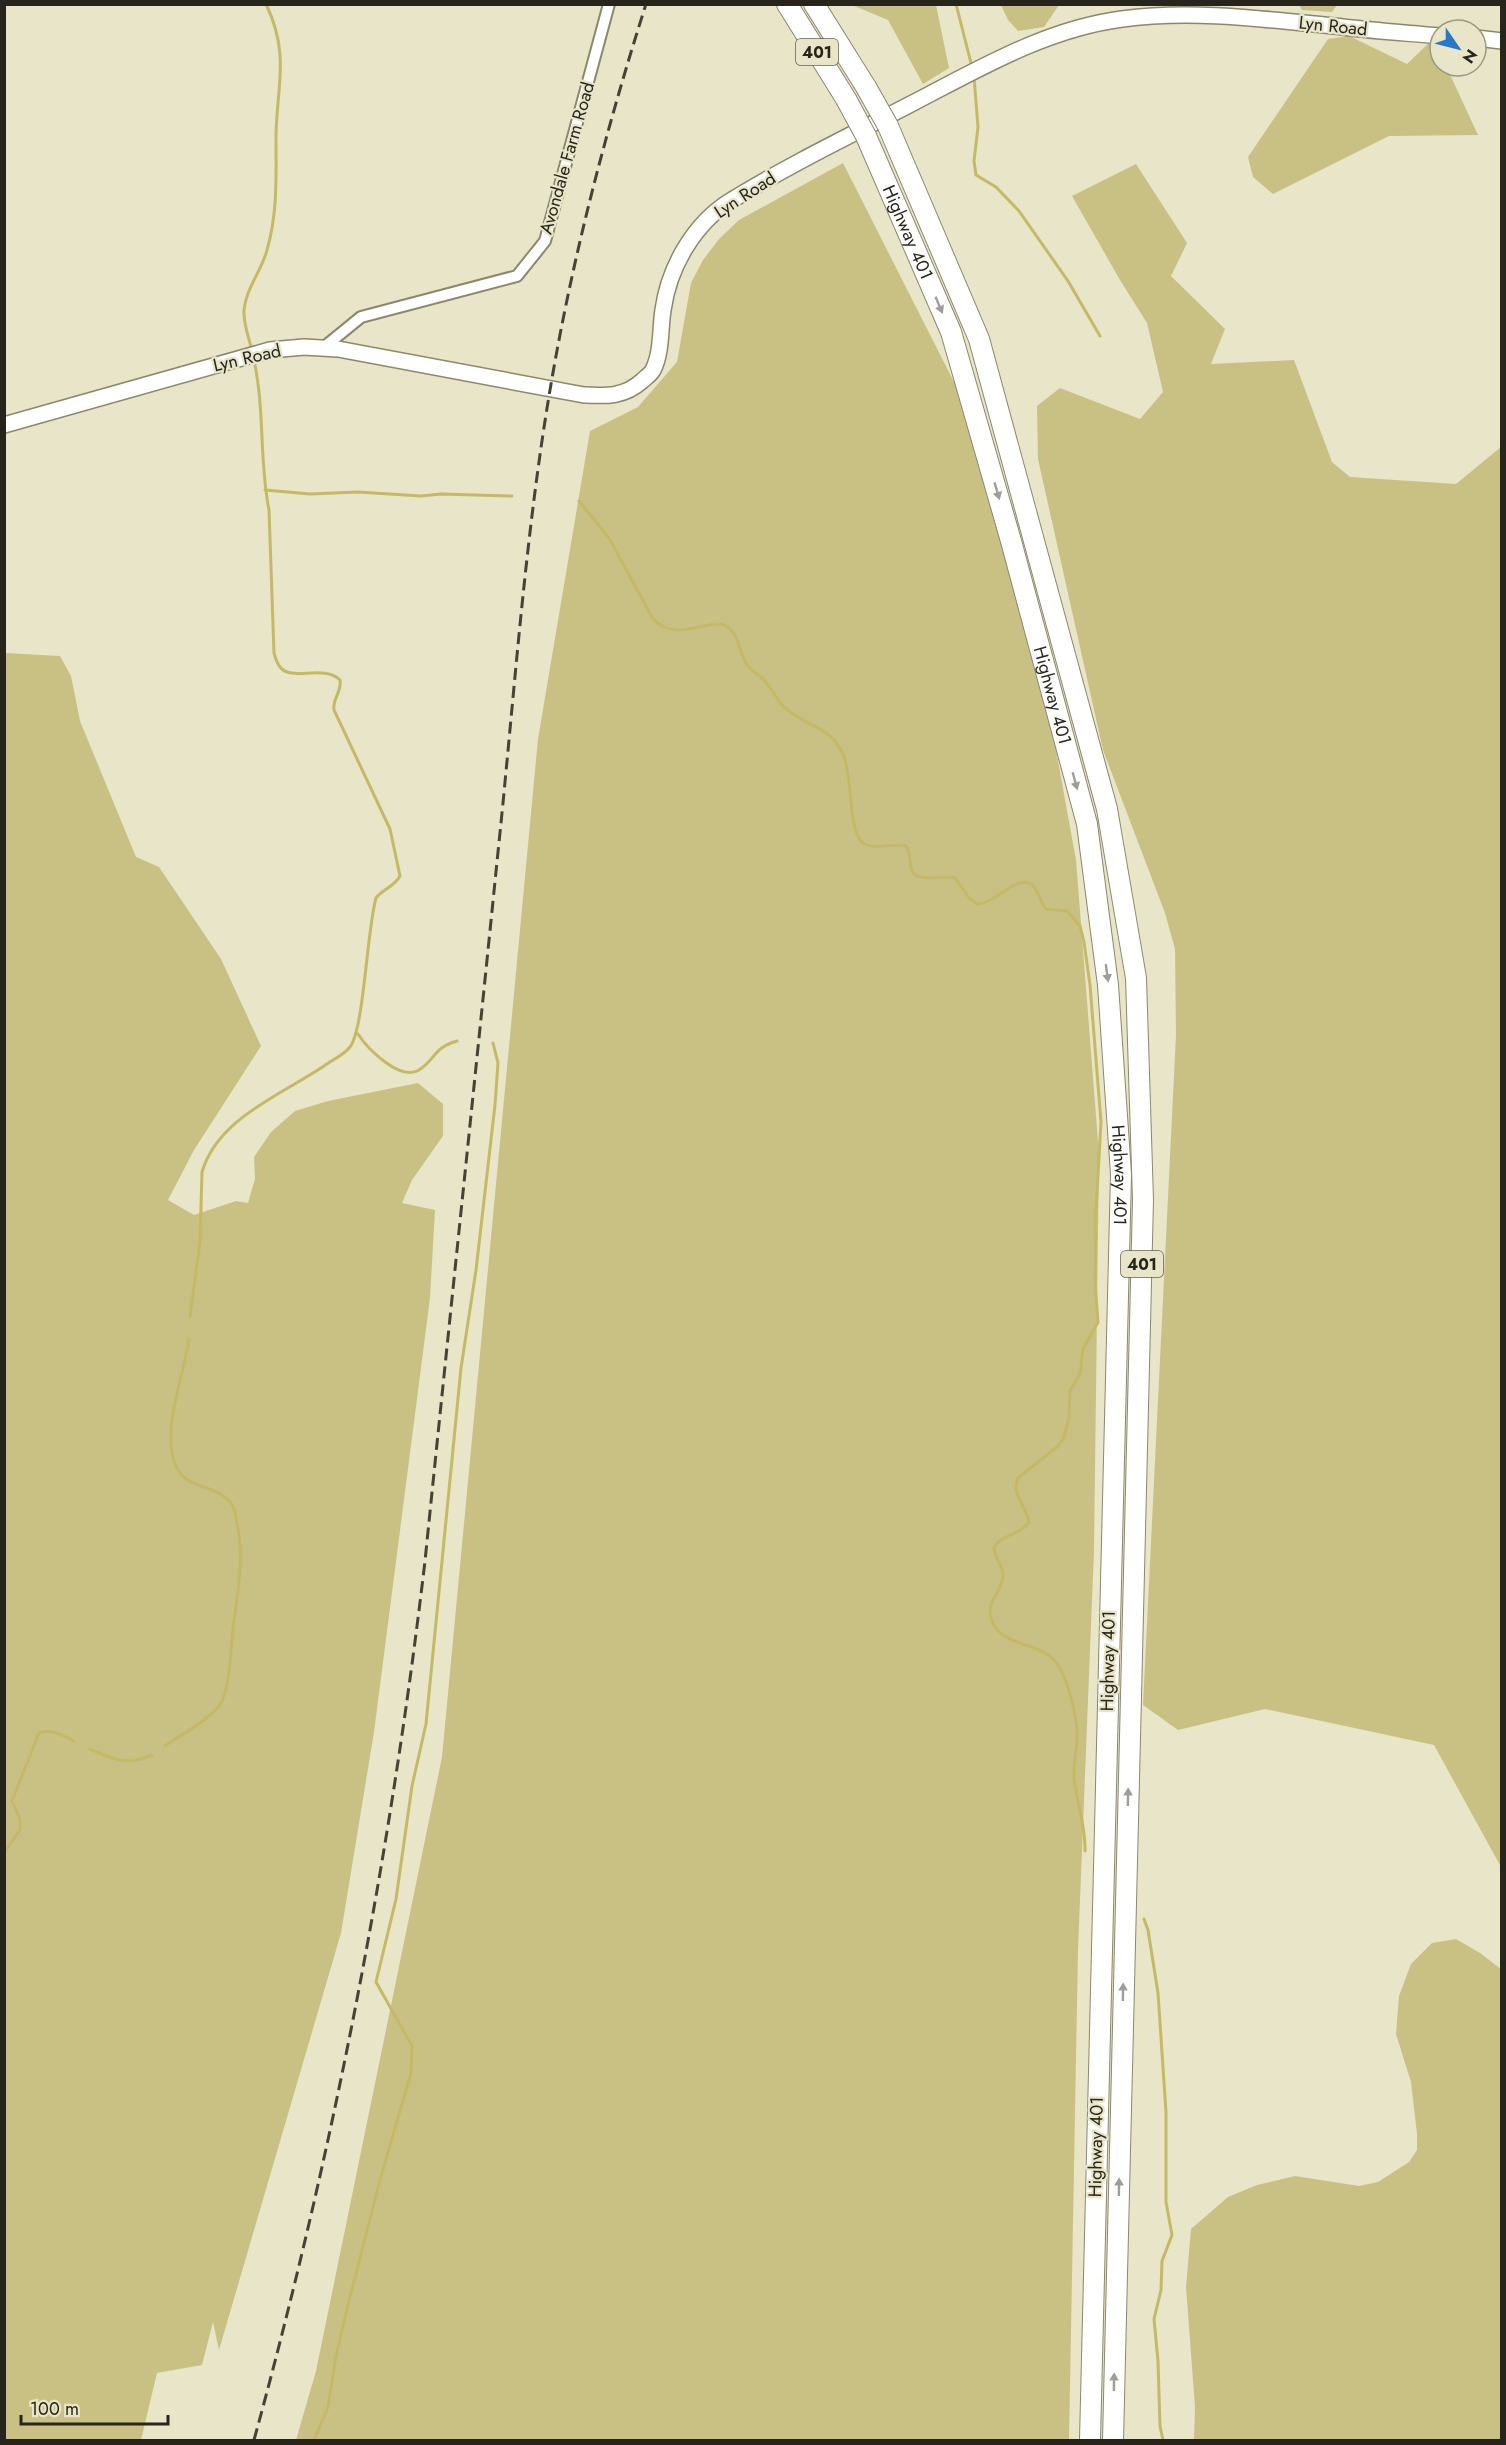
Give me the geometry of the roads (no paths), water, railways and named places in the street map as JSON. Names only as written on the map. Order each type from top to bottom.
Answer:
[{"type":"highway","name":"Highway 401","points":[[788,4],[866,136],[951,332],[1087,824],[1108,985],[1121,1174],[1090,2440]]},
{"type":"highway","name":"Highway 401","points":[[814,4],[888,126],[979,339],[1107,809],[1136,978],[1143,1200],[1113,2440]]},
{"type":"main road","name":"Lyn Road","points":[[4,424],[270,350],[304,346],[585,395],[614,396],[633,389],[652,372],[658,354],[663,308],[671,276],[684,249],[703,224],[726,203],[857,131],[1016,50],[1051,36],[1121,19],[1197,15],[1279,20],[1428,35]]},
{"type":"street","name":"Avondale Farm Road","points":[[323,348],[361,317],[517,276],[544,241],[609,4]]},
{"type":"waterway","points":[[252,351],[245,325],[245,302],[262,265],[271,236],[276,193],[280,54],[278,39],[266,4]]},
{"type":"waterway","points":[[956,4],[972,67]]},
{"type":"waterway","points":[[974,77],[978,127],[974,161],[976,175],[996,187],[1019,211],[1068,281],[1100,336]]},
{"type":"waterway","points":[[190,1316],[200,1242],[202,1172],[210,1153],[236,1122],[350,1047],[359,1020],[376,898],[400,876],[390,829],[334,710],[340,680],[325,673],[285,671],[274,655],[269,510],[264,473],[260,398],[254,360]]},
{"type":"waterway","points":[[265,490],[310,494],[358,492],[421,496],[441,494],[512,496]]},
{"type":"waterway","points":[[579,501],[609,538],[653,619],[663,627],[674,630],[714,624],[722,624],[729,628],[735,636],[747,665],[764,680],[783,706],[823,731],[837,744],[846,764],[852,815],[862,842],[871,846],[906,846],[915,875],[925,878],[955,878],[969,898],[977,904],[984,903],[1023,882],[1029,883],[1035,888],[1046,909],[1067,911],[1080,926],[1090,985],[1101,1122],[1096,1211],[1095,1282],[1098,1322],[1083,1349],[1080,1374],[1070,1391],[1069,1419],[1063,1439],[1057,1447],[1018,1478],[1016,1483],[1017,1494],[1029,1522],[1021,1530],[1002,1539],[994,1547],[1003,1577],[991,1604],[990,1616],[1004,1636],[1051,1657],[1065,1680],[1072,1701],[1077,1729],[1074,1779],[1085,1851]]},
{"type":"waterway","points":[[358,1034],[385,1062],[394,1068],[411,1072],[425,1066],[439,1050],[457,1041]]},
{"type":"waterway","points":[[314,2440],[328,2407],[336,2356],[348,2305],[380,2180],[411,2073],[412,2046],[376,1982],[396,1899],[412,1786],[426,1724],[461,1368],[476,1270],[495,1105],[498,1063],[493,1043]]},
{"type":"waterway","points":[[165,1746],[213,1713],[222,1701],[229,1675],[240,1576],[239,1537],[232,1505],[224,1496],[185,1478],[174,1461],[171,1433],[189,1339]]},
{"type":"waterway","points":[[4,1853],[20,1830],[20,1819],[12,1801],[39,1733],[52,1732],[74,1741]]},
{"type":"waterway","points":[[90,1749],[128,1761],[152,1755]]},
{"type":"waterway","points":[[1144,1919],[1148,1930],[1158,1993],[1166,2112],[1166,2202],[1172,2235],[1162,2261],[1161,2290],[1154,2319],[1160,2426],[1163,2440]]},
{"type":"railway","points":[[254,2440],[283,2332],[334,2114],[395,1784],[425,1561],[520,624],[540,453],[558,346],[590,198],[646,4]]}]
